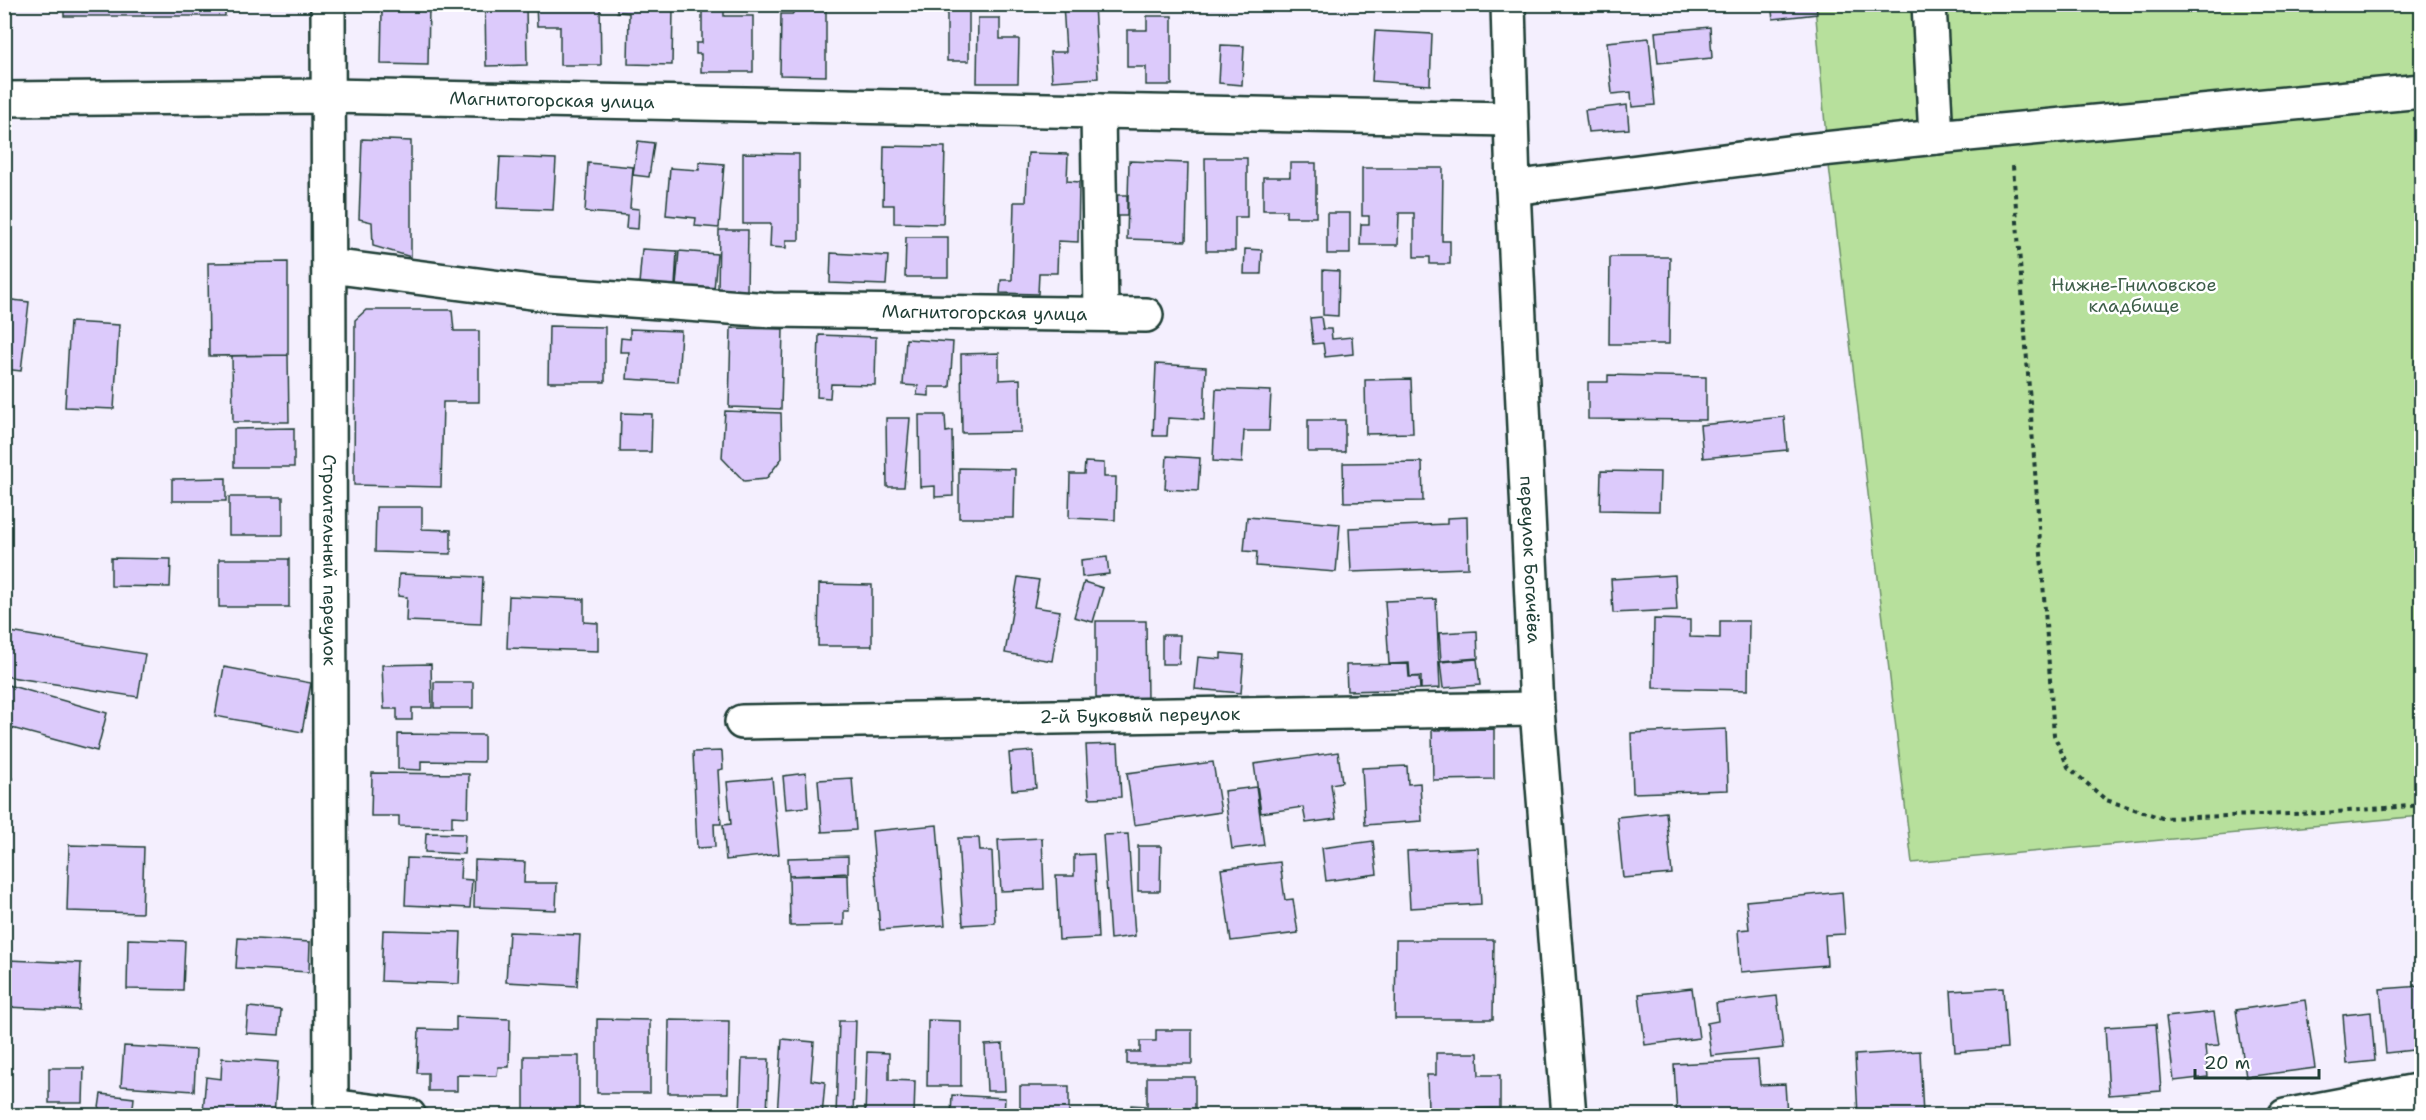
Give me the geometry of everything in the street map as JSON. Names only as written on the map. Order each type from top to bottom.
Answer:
[{"type":"street","name":"Строительный переулок","points":[[328,4],[331,1111]]},
{"type":"street","name":"переулок Богачёва","points":[[1508,4],[1510,118],[1537,709],[1569,1116]]},
{"type":"street","points":[[1929,4],[1936,136]]},
{"type":"street","points":[[1513,188],[1936,136],[2421,91]]},
{"type":"street","name":"Магнитогорская улица","points":[[4,99],[329,96],[1510,118]]},
{"type":"street","name":"Магнитогорская улица","points":[[1098,111],[1101,313]]},
{"type":"street","name":"Магнитогорская улица","points":[[330,266],[547,294],[772,310],[1146,315]]},
{"type":"street","name":"2-й Буковый переулок","points":[[742,722],[1537,709]]},
{"type":"street","points":[[2285,1116],[2421,1090]]},
{"type":"street","points":[[331,1111],[409,1116]]},
{"type":"path","points":[[2010,130],[2054,735],[2068,767],[2106,800],[2162,818],[2323,813],[2421,805]]},
{"type":"green space","name":"Нижне-Гниловское кладбище","points":[[1815,5],[2421,5],[2421,816],[1912,863],[1827,149]]},
{"type":"building","points":[[64,4],[225,4],[225,16],[64,16]]},
{"type":"building","points":[[377,4],[429,4],[428,65],[381,64],[382,11],[377,11]]},
{"type":"building","points":[[485,4],[526,4],[527,65],[486,66]]},
{"type":"building","points":[[536,4],[600,4],[601,65],[560,65],[560,26],[537,26]]},
{"type":"building","points":[[617,4],[664,4],[663,8],[673,8],[672,65],[628,64],[629,13],[617,12]]},
{"type":"building","points":[[702,4],[724,4],[724,16],[753,16],[753,72],[701,72],[701,54],[696,54],[696,43],[702,43]]},
{"type":"building","points":[[947,4],[969,4],[969,61],[947,61]]},
{"type":"building","points":[[1063,4],[1094,4],[1098,78],[1052,81],[1050,52],[1066,52]]},
{"type":"building","points":[[1183,4],[1227,4],[1228,7],[1183,8]]},
{"type":"building","points":[[1771,4],[1816,4],[1817,14],[1773,19]]},
{"type":"building","points":[[793,8],[826,9],[826,76],[780,75],[781,14],[793,14]]},
{"type":"building","points":[[1147,16],[1172,16],[1172,85],[1146,85],[1146,67],[1127,67],[1127,30],[1147,30]]},
{"type":"building","points":[[978,18],[1000,18],[1000,39],[1019,39],[1018,83],[977,83]]},
{"type":"building","points":[[1710,27],[1712,58],[1658,63],[1655,32]]},
{"type":"building","points":[[1375,31],[1432,34],[1430,85],[1372,81]]},
{"type":"building","points":[[1649,38],[1655,105],[1632,107],[1631,92],[1612,94],[1607,42]]},
{"type":"building","points":[[1221,45],[1244,46],[1242,85],[1219,83]]},
{"type":"building","points":[[1627,105],[1629,129],[1588,132],[1585,110]]},
{"type":"building","points":[[362,139],[411,141],[411,257],[373,246],[372,222],[359,219]]},
{"type":"building","points":[[638,141],[654,143],[649,177],[633,175]]},
{"type":"building","points":[[884,146],[945,147],[943,224],[894,223],[894,205],[883,205]]},
{"type":"building","points":[[743,153],[799,154],[799,240],[786,240],[786,248],[770,247],[771,224],[743,224]]},
{"type":"building","points":[[1028,153],[1068,154],[1067,181],[1079,182],[1078,242],[1058,241],[1057,273],[1039,273],[1038,294],[1000,293],[1001,280],[1012,280],[1014,202],[1026,202]]},
{"type":"building","points":[[500,157],[556,159],[553,210],[497,208]]},
{"type":"building","points":[[1205,158],[1247,158],[1247,217],[1235,217],[1235,251],[1206,251]]},
{"type":"building","points":[[1129,161],[1188,163],[1186,241],[1127,239]]},
{"type":"building","points":[[699,162],[724,164],[719,228],[695,226],[696,218],[666,215],[670,168],[699,170]]},
{"type":"building","points":[[588,163],[633,167],[630,208],[639,209],[638,229],[626,228],[627,215],[585,212]]},
{"type":"building","points":[[1290,163],[1316,163],[1316,217],[1286,217],[1286,210],[1263,210],[1263,177],[1290,177]]},
{"type":"building","points":[[1362,168],[1443,168],[1442,241],[1450,241],[1450,264],[1430,264],[1430,257],[1414,257],[1414,213],[1399,213],[1398,245],[1360,245],[1361,224],[1369,224],[1369,216],[1362,216]]},
{"type":"building","points":[[1108,195],[1127,195],[1127,216],[1108,216]]},
{"type":"building","points":[[1327,213],[1350,213],[1350,254],[1327,254]]},
{"type":"building","points":[[719,230],[748,230],[747,291],[718,290]]},
{"type":"building","points":[[906,237],[948,237],[948,277],[905,277]]},
{"type":"building","points":[[642,249],[677,251],[675,286],[639,284]]},
{"type":"building","points":[[1245,249],[1262,250],[1261,274],[1244,274]]},
{"type":"building","points":[[679,251],[717,254],[714,290],[676,286]]},
{"type":"building","points":[[831,253],[888,256],[886,285],[830,283]]},
{"type":"building","points":[[1610,257],[1670,257],[1669,344],[1609,344]]},
{"type":"building","points":[[288,262],[288,355],[209,356],[208,263]]},
{"type":"building","points":[[1323,270],[1339,271],[1338,316],[1323,315]]},
{"type":"building","points":[[4,299],[29,302],[21,371],[4,369]]},
{"type":"building","points":[[366,310],[452,310],[454,331],[479,331],[479,402],[443,402],[441,487],[354,485],[355,320]]},
{"type":"building","points":[[1321,317],[1323,329],[1331,329],[1332,339],[1352,337],[1353,354],[1325,357],[1323,343],[1313,344],[1310,318]]},
{"type":"building","points":[[70,322],[119,325],[114,409],[65,407]]},
{"type":"building","points":[[549,326],[605,327],[605,382],[548,382]]},
{"type":"building","points":[[731,328],[783,329],[781,409],[729,407]]},
{"type":"building","points":[[630,329],[681,331],[678,382],[627,379],[629,352],[620,352],[621,338],[630,339]]},
{"type":"building","points":[[819,335],[876,337],[875,385],[831,384],[830,398],[817,397]]},
{"type":"building","points":[[906,339],[953,342],[950,387],[929,387],[929,396],[917,395],[918,386],[903,385]]},
{"type":"building","points":[[999,353],[999,380],[1020,379],[1021,432],[962,433],[961,354]]},
{"type":"building","points":[[288,355],[289,422],[233,422],[232,356]]},
{"type":"building","points":[[1156,364],[1206,367],[1204,420],[1168,418],[1167,436],[1153,436]]},
{"type":"building","points":[[1608,375],[1706,377],[1706,420],[1588,419],[1588,382],[1608,382]]},
{"type":"building","points":[[1411,379],[1413,433],[1366,434],[1365,380]]},
{"type":"building","points":[[1216,389],[1271,391],[1269,431],[1244,431],[1242,463],[1213,461]]},
{"type":"building","points":[[725,411],[781,413],[782,458],[766,479],[744,481],[722,458]]},
{"type":"building","points":[[621,413],[652,414],[651,452],[620,452]]},
{"type":"building","points":[[919,415],[945,415],[946,432],[952,431],[953,496],[935,497],[935,486],[920,487]]},
{"type":"building","points":[[1784,417],[1787,450],[1703,458],[1700,425]]},
{"type":"building","points":[[886,418],[910,418],[904,487],[887,487]]},
{"type":"building","points":[[1308,420],[1345,420],[1345,452],[1308,452]]},
{"type":"building","points":[[294,428],[294,467],[234,467],[234,429]]},
{"type":"building","points":[[1167,456],[1200,458],[1198,491],[1165,489]]},
{"type":"building","points":[[1085,462],[1104,463],[1104,477],[1116,477],[1115,520],[1069,518],[1070,474],[1084,474]]},
{"type":"building","points":[[1422,462],[1423,501],[1344,502],[1343,463]]},
{"type":"building","points":[[959,468],[1015,469],[1014,518],[959,518]]},
{"type":"building","points":[[1601,471],[1660,472],[1659,511],[1600,510]]},
{"type":"building","points":[[226,478],[226,501],[172,501],[172,479]]},
{"type":"building","points":[[229,497],[283,497],[283,535],[229,535]]},
{"type":"building","points":[[376,507],[422,507],[422,529],[451,530],[451,554],[375,552]]},
{"type":"building","points":[[1247,517],[1340,524],[1336,572],[1256,566],[1257,552],[1244,551]]},
{"type":"building","points":[[1467,517],[1468,568],[1351,572],[1349,528],[1447,524],[1447,518]]},
{"type":"building","points":[[1107,557],[1109,574],[1082,577],[1081,560]]},
{"type":"building","points":[[111,558],[171,559],[170,587],[111,586]]},
{"type":"building","points":[[219,559],[289,559],[289,607],[219,607]]},
{"type":"building","points":[[399,574],[483,577],[481,624],[406,621],[407,597],[398,596]]},
{"type":"building","points":[[1675,575],[1677,610],[1613,613],[1611,579]]},
{"type":"building","points":[[1018,577],[1039,580],[1034,607],[1060,611],[1052,661],[1005,653]]},
{"type":"building","points":[[1084,582],[1103,588],[1093,622],[1074,617]]},
{"type":"building","points":[[819,584],[872,585],[872,646],[818,646]]},
{"type":"building","points":[[509,596],[584,599],[584,622],[598,623],[598,651],[507,648]]},
{"type":"building","points":[[1436,599],[1440,688],[1421,689],[1421,676],[1410,677],[1409,663],[1389,664],[1385,601]]},
{"type":"building","points":[[1654,619],[1690,620],[1690,637],[1720,638],[1720,621],[1749,621],[1748,690],[1653,688]]},
{"type":"building","points":[[1096,621],[1146,621],[1147,700],[1096,700]]},
{"type":"building","points":[[4,631],[145,654],[138,697],[4,676]]},
{"type":"building","points":[[1477,631],[1478,658],[1441,661],[1439,633]]},
{"type":"building","points":[[1162,635],[1180,635],[1179,664],[1162,664]]},
{"type":"building","points":[[1221,653],[1244,655],[1241,693],[1195,689],[1198,657],[1221,659]]},
{"type":"building","points":[[1477,659],[1480,685],[1443,688],[1440,662]]},
{"type":"building","points":[[431,664],[432,708],[412,708],[412,720],[397,720],[397,709],[384,709],[382,665]]},
{"type":"building","points":[[1408,664],[1409,677],[1419,677],[1420,689],[1347,691],[1346,665]]},
{"type":"building","points":[[224,667],[311,683],[302,732],[215,716]]},
{"type":"building","points":[[434,682],[473,682],[473,708],[434,708]]},
{"type":"building","points":[[8,685],[107,713],[97,751],[4,726],[4,696]]},
{"type":"building","points":[[1494,729],[1494,779],[1433,780],[1432,730]]},
{"type":"building","points":[[1726,729],[1728,790],[1633,793],[1631,733]]},
{"type":"building","points":[[398,734],[484,735],[484,762],[421,761],[421,770],[398,769]]},
{"type":"building","points":[[1118,744],[1121,797],[1089,798],[1086,745]]},
{"type":"building","points":[[722,751],[723,769],[718,770],[721,824],[714,824],[715,847],[697,848],[693,752]]},
{"type":"building","points":[[1033,751],[1036,788],[1012,790],[1009,753]]},
{"type":"building","points":[[1338,752],[1342,782],[1331,784],[1336,819],[1306,823],[1303,807],[1261,813],[1254,764]]},
{"type":"building","points":[[1213,762],[1221,812],[1134,825],[1127,773]]},
{"type":"building","points":[[1407,766],[1408,784],[1420,783],[1422,821],[1365,825],[1362,768]]},
{"type":"building","points":[[372,773],[469,774],[468,817],[452,816],[452,827],[399,826],[399,816],[371,816]]},
{"type":"building","points":[[806,773],[808,807],[786,809],[783,776]]},
{"type":"building","points":[[4,778],[12,778],[8,827],[4,827]]},
{"type":"building","points":[[772,778],[779,854],[726,860],[723,825],[731,824],[727,782]]},
{"type":"building","points":[[852,778],[856,830],[822,832],[818,780]]},
{"type":"building","points":[[1256,787],[1264,845],[1232,849],[1224,791]]},
{"type":"building","points":[[1666,812],[1672,874],[1623,878],[1617,817]]},
{"type":"building","points":[[937,825],[945,925],[880,930],[872,831]]},
{"type":"building","points":[[426,833],[465,834],[464,854],[425,852]]},
{"type":"building","points":[[1128,834],[1135,936],[1110,939],[1103,835]]},
{"type":"building","points":[[958,838],[979,838],[980,851],[992,851],[995,923],[963,925]]},
{"type":"building","points":[[1042,838],[1044,889],[1001,891],[998,840]]},
{"type":"building","points":[[1373,841],[1377,874],[1326,881],[1322,848]]},
{"type":"building","points":[[69,845],[144,847],[142,913],[67,911]]},
{"type":"building","points":[[1138,846],[1161,846],[1160,891],[1138,891]]},
{"type":"building","points":[[1478,848],[1481,904],[1410,908],[1407,851]]},
{"type":"building","points":[[1094,854],[1098,938],[1059,940],[1056,876],[1074,876],[1074,855]]},
{"type":"building","points":[[848,856],[848,873],[789,876],[788,858]]},
{"type":"building","points":[[407,858],[461,860],[460,879],[472,880],[470,908],[405,905]]},
{"type":"building","points":[[475,860],[525,862],[524,883],[557,883],[556,910],[474,907]]},
{"type":"building","points":[[1280,862],[1285,900],[1293,899],[1298,933],[1231,941],[1221,869]]},
{"type":"building","points":[[848,875],[849,911],[844,911],[844,925],[790,926],[789,876]]},
{"type":"building","points":[[1842,892],[1845,934],[1825,935],[1827,965],[1741,972],[1738,930],[1749,929],[1746,901]]},
{"type":"building","points":[[383,930],[461,932],[459,984],[381,981]]},
{"type":"building","points":[[509,932],[580,935],[577,986],[506,982]]},
{"type":"building","points":[[238,938],[310,942],[309,972],[236,968]]},
{"type":"building","points":[[128,939],[185,941],[183,990],[127,989]]},
{"type":"building","points":[[1396,940],[1494,940],[1493,1019],[1395,1019]]},
{"type":"building","points":[[7,960],[81,963],[79,1010],[5,1007]]},
{"type":"building","points":[[2422,986],[2422,1049],[2386,1053],[2380,989]]},
{"type":"building","points":[[1692,988],[1699,1038],[1645,1045],[1639,994]]},
{"type":"building","points":[[2003,988],[2007,1048],[1955,1052],[1951,991]]},
{"type":"building","points":[[1777,996],[1783,1048],[1711,1056],[1707,1023],[1718,1021],[1716,1003]]},
{"type":"building","points":[[2305,1000],[2315,1068],[2246,1077],[2236,1010]]},
{"type":"building","points":[[248,1007],[281,1010],[279,1035],[246,1033]]},
{"type":"building","points":[[2214,1012],[2219,1045],[2205,1046],[2208,1077],[2174,1081],[2166,1017]]},
{"type":"building","points":[[2371,1012],[2375,1061],[2347,1064],[2343,1015]]},
{"type":"building","points":[[456,1017],[510,1019],[509,1067],[498,1067],[497,1076],[457,1075],[457,1091],[428,1091],[428,1073],[417,1073],[419,1029],[456,1030]]},
{"type":"building","points":[[597,1019],[650,1020],[650,1093],[597,1093]]},
{"type":"building","points":[[669,1020],[729,1021],[728,1093],[668,1093]]},
{"type":"building","points":[[928,1020],[961,1021],[961,1086],[927,1086]]},
{"type":"building","points":[[839,1021],[856,1021],[853,1116],[836,1116]]},
{"type":"building","points":[[2156,1024],[2161,1091],[2109,1095],[2105,1027]]},
{"type":"building","points":[[1156,1030],[1192,1030],[1192,1064],[1127,1064],[1127,1052],[1140,1052],[1140,1041],[1156,1041]]},
{"type":"building","points":[[782,1039],[814,1042],[811,1080],[825,1082],[822,1116],[777,1116]]},
{"type":"building","points":[[1003,1044],[1005,1091],[987,1091],[985,1045]]},
{"type":"building","points":[[124,1046],[196,1050],[194,1091],[121,1086]]},
{"type":"building","points":[[1920,1051],[1923,1116],[1858,1116],[1855,1055]]},
{"type":"building","points":[[867,1052],[889,1053],[889,1080],[915,1081],[914,1116],[865,1116]]},
{"type":"building","points":[[1436,1053],[1478,1053],[1479,1075],[1500,1075],[1500,1108],[1428,1110],[1427,1075],[1436,1075]]},
{"type":"building","points":[[524,1056],[579,1056],[579,1110],[524,1110]]},
{"type":"building","points":[[222,1058],[278,1062],[274,1116],[203,1112],[206,1077],[221,1079]]},
{"type":"building","points":[[742,1059],[769,1059],[767,1116],[740,1116]]},
{"type":"building","points":[[1758,1060],[1760,1085],[1785,1084],[1787,1116],[1677,1116],[1674,1064]]},
{"type":"building","points":[[49,1068],[84,1068],[83,1103],[49,1103]]},
{"type":"building","points":[[1147,1077],[1195,1077],[1195,1116],[1131,1116],[1131,1105],[1147,1106]]},
{"type":"building","points":[[1020,1086],[1069,1086],[1069,1116],[1020,1116]]},
{"type":"building","points":[[101,1094],[134,1098],[132,1116],[98,1115]]},
{"type":"building","points":[[952,1095],[1005,1098],[1004,1116],[951,1116]]}]
